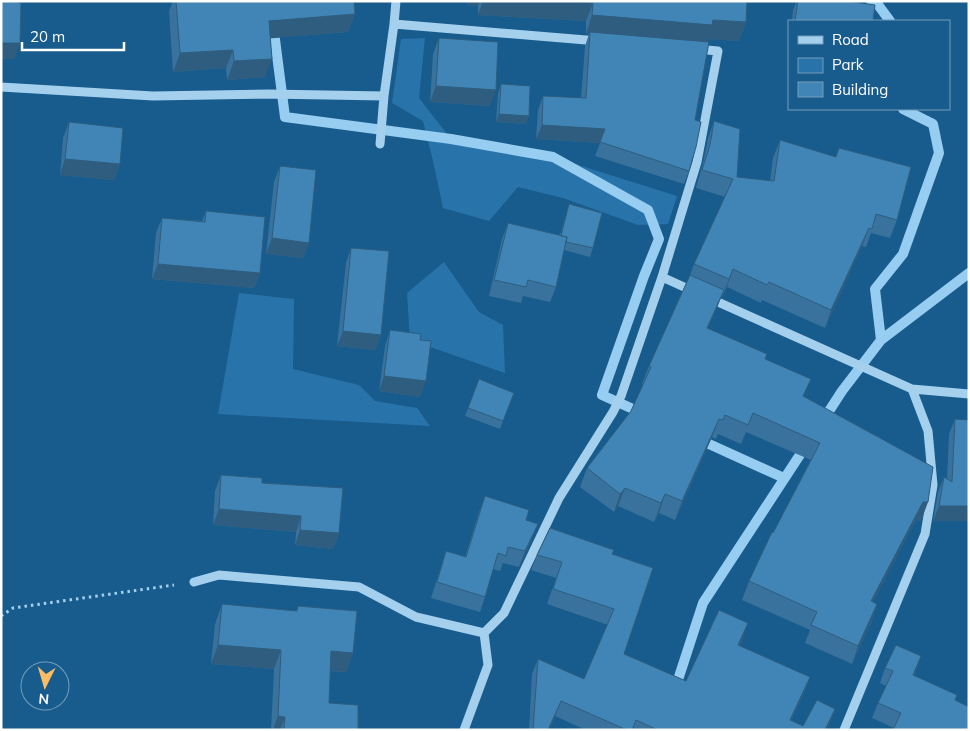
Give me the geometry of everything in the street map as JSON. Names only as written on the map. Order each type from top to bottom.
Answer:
[{"type":"street","points":[[380,144],[396,1]]},
{"type":"street","points":[[394,24],[610,42]]},
{"type":"street","points":[[484,633],[504,613],[559,498],[621,396],[662,277],[697,162],[718,51],[688,48]]},
{"type":"street","points":[[1,88],[153,96],[268,94],[384,96]]},
{"type":"street","points":[[662,277],[912,389],[969,394]]},
{"type":"street","points":[[844,730],[925,534],[933,485],[928,431],[912,389]]},
{"type":"street","points":[[194,582],[219,575],[359,587],[416,617],[484,633]]},
{"type":"street","points":[[464,730],[488,665],[484,633]]},
{"type":"path","points":[[1,616],[13,608],[194,582]]},
{"type":"green space","points":[[425,38],[419,98],[451,139],[553,157],[677,196],[668,224],[638,225],[563,198],[518,187],[489,221],[443,208],[423,121],[392,103],[401,39]]},
{"type":"green space","points":[[444,262],[479,312],[503,325],[505,373],[410,340],[407,293]]},
{"type":"green space","points":[[239,293],[294,299],[293,369],[359,385],[375,401],[417,408],[430,426],[218,414]]},
{"type":"building","points":[[1,1],[17,1],[21,3],[20,43],[1,43]]},
{"type":"building","points":[[176,1],[354,1],[355,14],[269,21],[272,59],[234,61],[233,50],[180,53]]},
{"type":"building","points":[[562,1],[747,1],[746,22],[713,20],[712,25],[592,15],[593,3]]},
{"type":"building","points":[[798,1],[847,1],[875,5],[873,20],[795,20]]},
{"type":"building","points":[[590,32],[709,42],[695,120],[701,122],[689,171],[600,142],[605,129],[542,125],[543,96],[586,98]]},
{"type":"building","points":[[439,38],[498,42],[496,90],[436,86]]},
{"type":"building","points":[[501,84],[530,86],[529,116],[499,114]]},
{"type":"building","points":[[714,121],[740,129],[737,177],[774,181],[780,140],[836,157],[839,148],[911,167],[897,220],[876,214],[872,229],[869,228],[831,310],[769,282],[767,285],[733,269],[729,279],[694,264],[733,179],[702,170],[710,145]]},
{"type":"building","points":[[69,122],[123,128],[120,164],[65,159]]},
{"type":"building","points":[[280,166],[316,170],[309,243],[272,238]]},
{"type":"building","points":[[569,204],[602,213],[593,248],[566,242],[567,237],[561,236]]},
{"type":"building","points":[[206,211],[265,217],[260,273],[158,264],[162,218],[205,222]]},
{"type":"building","points":[[508,223],[567,237],[556,287],[528,280],[526,287],[494,280]]},
{"type":"building","points":[[351,248],[389,251],[381,335],[343,331]]},
{"type":"building","points":[[690,275],[724,290],[707,328],[767,354],[765,359],[811,379],[803,396],[933,467],[928,502],[923,502],[871,601],[877,604],[858,646],[811,625],[817,612],[749,581],[772,532],[820,443],[753,413],[748,425],[725,415],[723,420],[719,419],[682,501],[665,494],[661,503],[625,488],[620,494],[587,468],[631,411]]},
{"type":"building","points":[[390,330],[421,334],[420,340],[431,341],[426,381],[384,376]]},
{"type":"building","points":[[479,379],[514,393],[503,421],[468,408]]},
{"type":"building","points":[[955,419],[969,420],[969,506],[939,506],[944,477],[952,482]]},
{"type":"building","points":[[221,475],[262,478],[262,483],[343,488],[339,533],[300,530],[301,516],[219,509]]},
{"type":"building","points":[[485,496],[529,510],[526,520],[538,524],[525,551],[508,547],[506,556],[498,553],[485,597],[437,582],[446,551],[466,557]]},
{"type":"building","points":[[550,528],[614,550],[612,554],[653,568],[624,654],[686,681],[719,610],[748,623],[738,645],[810,677],[790,720],[803,726],[817,700],[835,709],[825,730],[658,730],[636,720],[632,730],[627,730],[561,701],[548,730],[533,730],[538,659],[584,679],[614,609],[553,589],[562,562],[537,555]]},
{"type":"building","points":[[222,604],[297,611],[298,606],[357,611],[353,653],[331,651],[329,703],[358,705],[358,730],[284,730],[285,717],[278,716],[281,650],[218,645]]},
{"type":"building","points":[[896,645],[921,656],[913,675],[957,695],[955,700],[969,707],[969,730],[893,730],[901,713],[878,703],[893,671],[885,668]]},
{"type":"waterway","points":[[270,1],[285,117],[451,139],[553,157],[648,210],[659,239],[602,395],[644,414]]},
{"type":"waterway","points":[[871,1],[876,2],[889,20]]},
{"type":"waterway","points":[[881,340],[875,289],[903,254],[939,153],[933,124],[905,110]]},
{"type":"waterway","points":[[822,422],[842,391],[881,340],[969,273]]},
{"type":"waterway","points":[[698,439],[784,478]]},
{"type":"waterway","points":[[675,689],[703,603],[807,444]]}]
